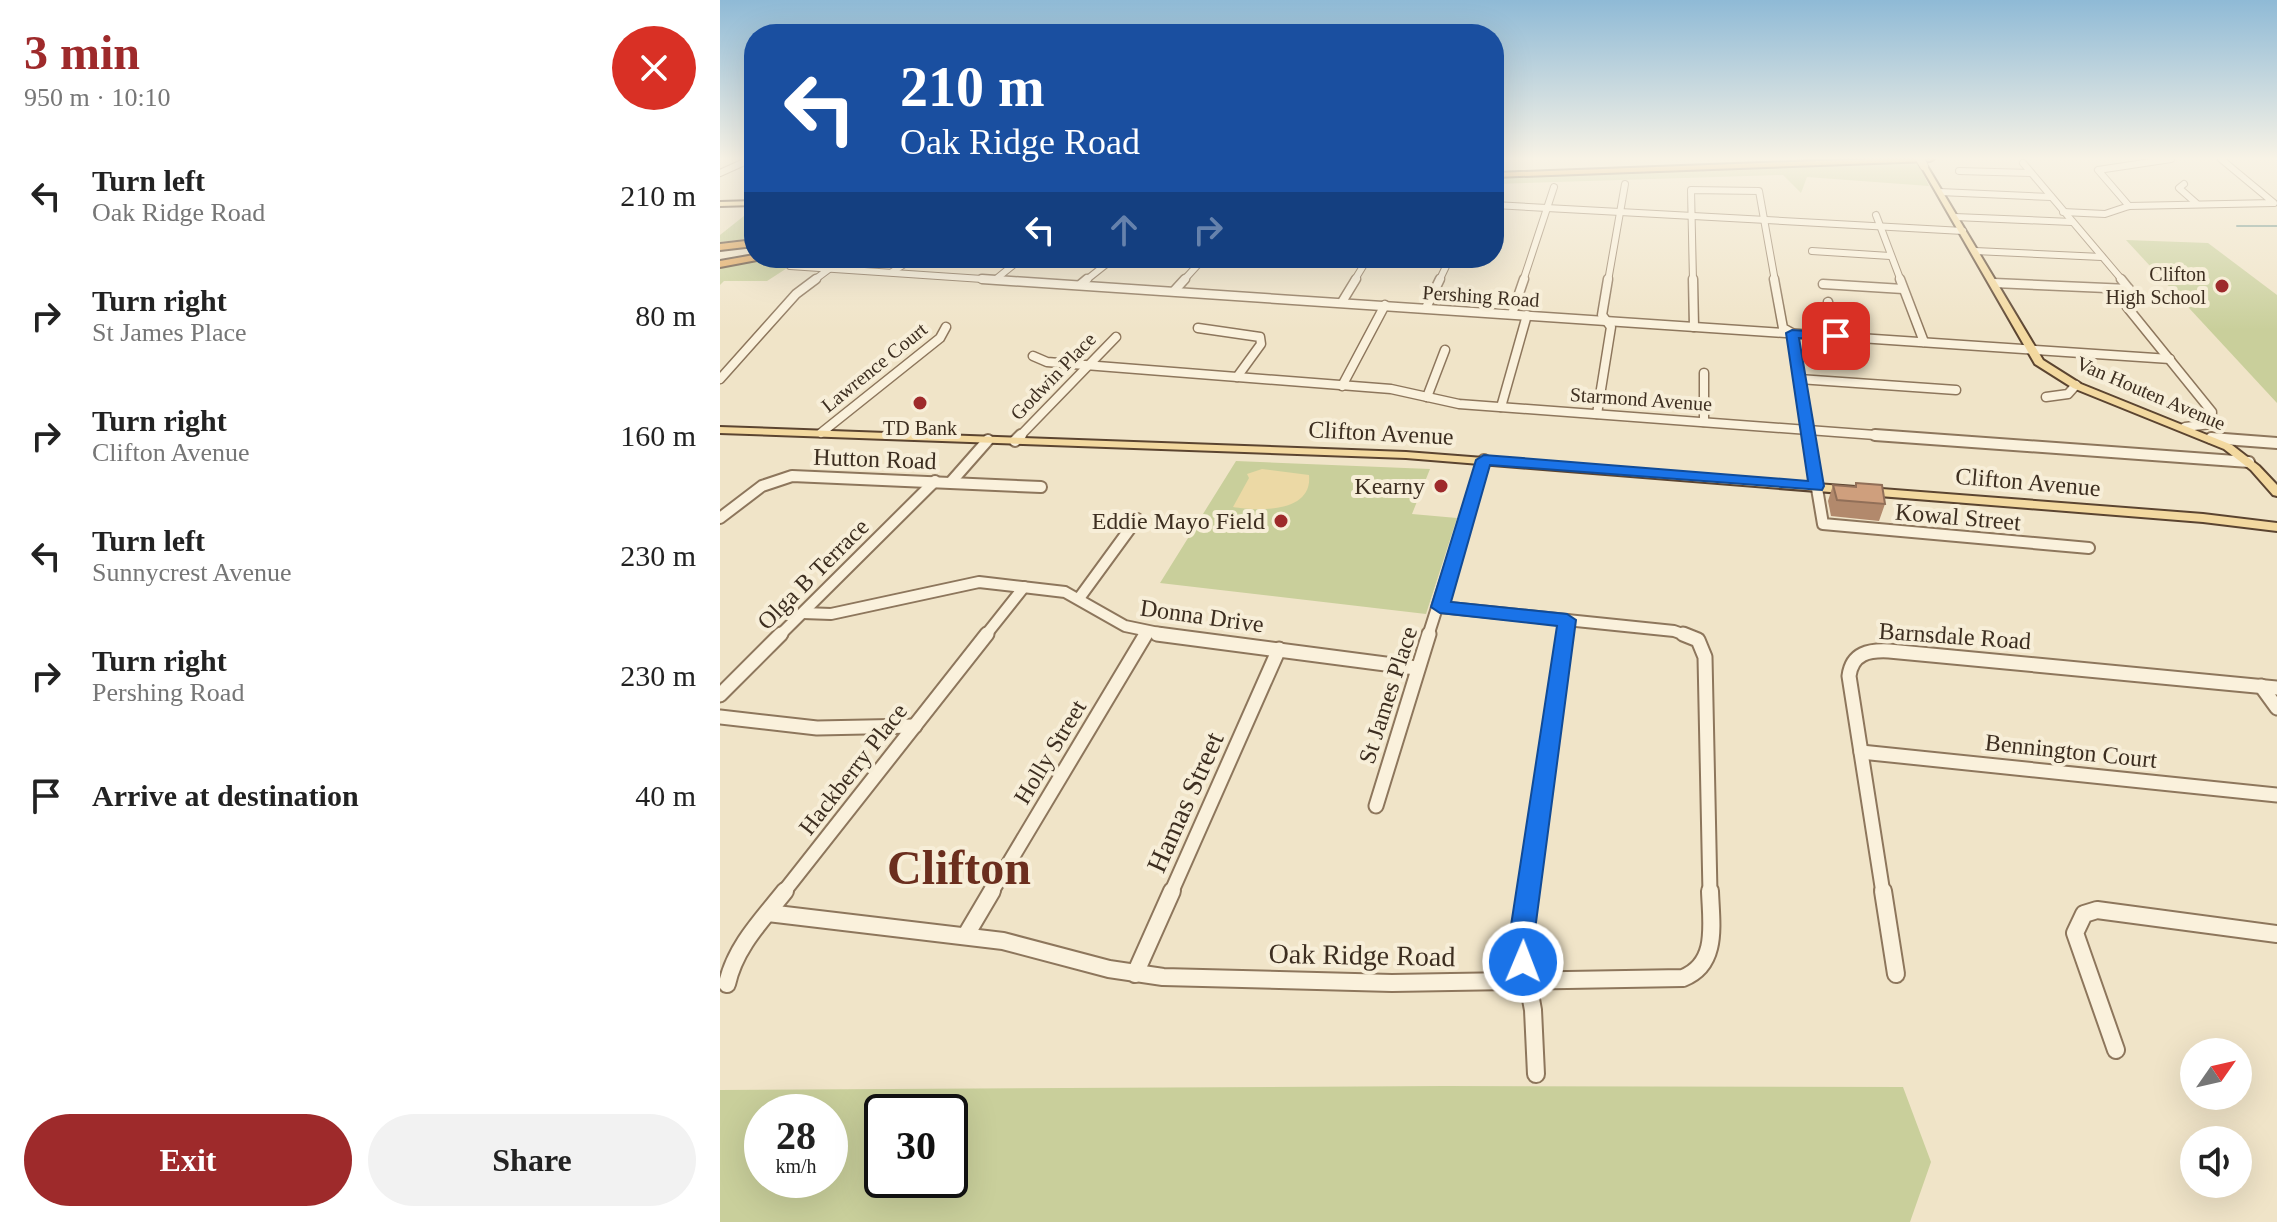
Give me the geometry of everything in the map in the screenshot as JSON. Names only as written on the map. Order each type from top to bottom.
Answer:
[{"type":"highway","points":[[720,247],[744,244]]},
{"type":"highway","points":[[720,264],[744,260]]},
{"type":"main road","name":"Van Houten Avenue","points":[[1955,217],[2030,349],[2045,368],[2076,385],[2211,438],[2244,458],[2277,492]]},
{"type":"main road","name":"Clifton Avenue","points":[[720,430],[1484,460],[2277,527]]},
{"type":"main road","points":[[2255,524],[2277,520]]},
{"type":"street","points":[[1512,314],[1545,216]]},
{"type":"street","points":[[1597,414],[1611,327],[1602,315],[1619,216]]},
{"type":"street","points":[[1692,216],[1963,231]]},
{"type":"street","points":[[1692,216],[1694,327]]},
{"type":"street","points":[[1764,216],[1783,328],[1792,333],[1816,486]]},
{"type":"street","points":[[1876,216],[1924,342]]},
{"type":"street","points":[[2067,216],[2129,289],[2127,307],[2213,417],[2207,426],[2185,427]]},
{"type":"street","points":[[1955,217],[2072,222]]},
{"type":"street","points":[[1812,251],[1890,256]]},
{"type":"street","points":[[1975,251],[2102,257]]},
{"type":"street","name":"Pershing Road","points":[[817,268],[2170,359]]},
{"type":"street","points":[[892,272],[898,268]]},
{"type":"street","points":[[996,279],[1010,268]]},
{"type":"street","points":[[1081,284],[1101,268]]},
{"type":"street","points":[[1174,291],[1195,268]]},
{"type":"street","points":[[1342,302],[1362,268]]},
{"type":"street","points":[[1426,308],[1445,268]]},
{"type":"street","points":[[720,379],[796,294],[830,269]]},
{"type":"street","points":[[1994,283],[2129,289]]},
{"type":"street","points":[[1823,284],[1903,289]]},
{"type":"street","points":[[1828,302],[1836,336]]},
{"type":"street","points":[[1342,386],[1385,305]]},
{"type":"street","points":[[1501,407],[1527,315]]},
{"type":"street","name":"Lawrence Court","points":[[821,433],[940,338],[946,327]]},
{"type":"street","points":[[1198,328],[1260,337],[1261,344],[1237,377]]},
{"type":"street","name":"Godwin Place","points":[[1015,441],[1116,337]]},
{"type":"street","points":[[1427,397],[1445,350]]},
{"type":"street","name":"Starmond Avenue","points":[[1033,356],[1047,362],[1404,391],[1459,404],[2244,458],[2248,449],[2277,450]]},
{"type":"street","points":[[1704,373],[1704,422]]},
{"type":"street","points":[[1799,379],[1956,390]]},
{"type":"street","points":[[2046,397],[2068,394],[2076,385]]},
{"type":"street","points":[[2211,438],[2277,443]]},
{"type":"street","points":[[951,482],[988,440]]},
{"type":"street","name":"St James Place","points":[[1376,806],[1416,668],[1440,607],[1484,460]]},
{"type":"street","name":"Hutton Road","points":[[720,518],[762,486],[782,478],[1041,487]]},
{"type":"street","name":"Olga B Terrace","points":[[720,695],[935,481]]},
{"type":"street","name":"Kowal Street","points":[[1816,486],[1823,524],[2089,548]]},
{"type":"street","points":[[1080,597],[1137,519]]},
{"type":"street","name":"Donna Drive","points":[[803,613],[831,614],[979,582],[1065,592],[1080,597],[1125,626],[1147,633],[1416,668]]},
{"type":"street","name":"Hackberry Place","points":[[727,984],[731,966],[741,947],[1024,587]]},
{"type":"street","name":"Oak Ridge Road","points":[[768,913],[1003,941],[1135,974],[1392,983],[1683,978],[1695,975],[1704,967],[1710,944],[1703,649],[1698,640],[1688,634],[1440,607]]},
{"type":"street","points":[[1536,1074],[1529,981],[1521,945],[1567,620]]},
{"type":"street","name":"Holly Street","points":[[966,935],[1147,633]]},
{"type":"street","name":"Hamas Street","points":[[1135,974],[1279,649]]},
{"type":"street","name":"Barnsdale Road","points":[[1896,974],[1849,668],[1862,653],[1875,650],[2277,688]]},
{"type":"street","points":[[2261,686],[2277,708]]},
{"type":"street","points":[[720,717],[817,728],[915,726]]},
{"type":"street","name":"Bennington Court","points":[[1861,752],[2277,795]]},
{"type":"street","points":[[2116,1050],[2075,933],[2077,920],[2084,913],[2097,910],[2277,934]]},
{"type":"green space","points":[[744,216],[744,239],[720,242],[720,235]]},
{"type":"green space","points":[[2126,240],[2208,243],[2277,295],[2277,403]]},
{"type":"green space","points":[[744,263],[744,268],[787,268],[767,281],[724,281],[720,285],[720,267]]},
{"type":"green space","points":[[1236,461],[1430,469],[1412,514],[1457,518],[1426,614],[1160,583]]},
{"type":"green space","points":[[1903,1087],[1931,1162],[1910,1222],[720,1222],[720,1090]]},
{"type":"sand","points":[[1262,469],[1309,475],[1308,488],[1302,497],[1282,507],[1233,507],[1249,478],[1247,474]]},
{"type":"building","points":[[1856,483],[1882,485],[1885,504],[1837,500],[1833,485],[1856,487]]},
{"type":"waterway","points":[[2237,226],[2277,226]]},
{"type":"place","name":"Clifton High School","points":[[2222,286]]},
{"type":"place","name":"TD Bank","points":[[920,403]]},
{"type":"place","name":"Kearny","points":[[1441,486]]},
{"type":"place","name":"Eddie Mayo Field","points":[[1281,521]]},
{"type":"district","name":"Clifton","points":[[959,867]]},
{"type":"route","points":[[1523,962],[1521,945],[1567,620],[1440,607],[1484,460],[1816,486],[1792,333],[1836,336]]}]
